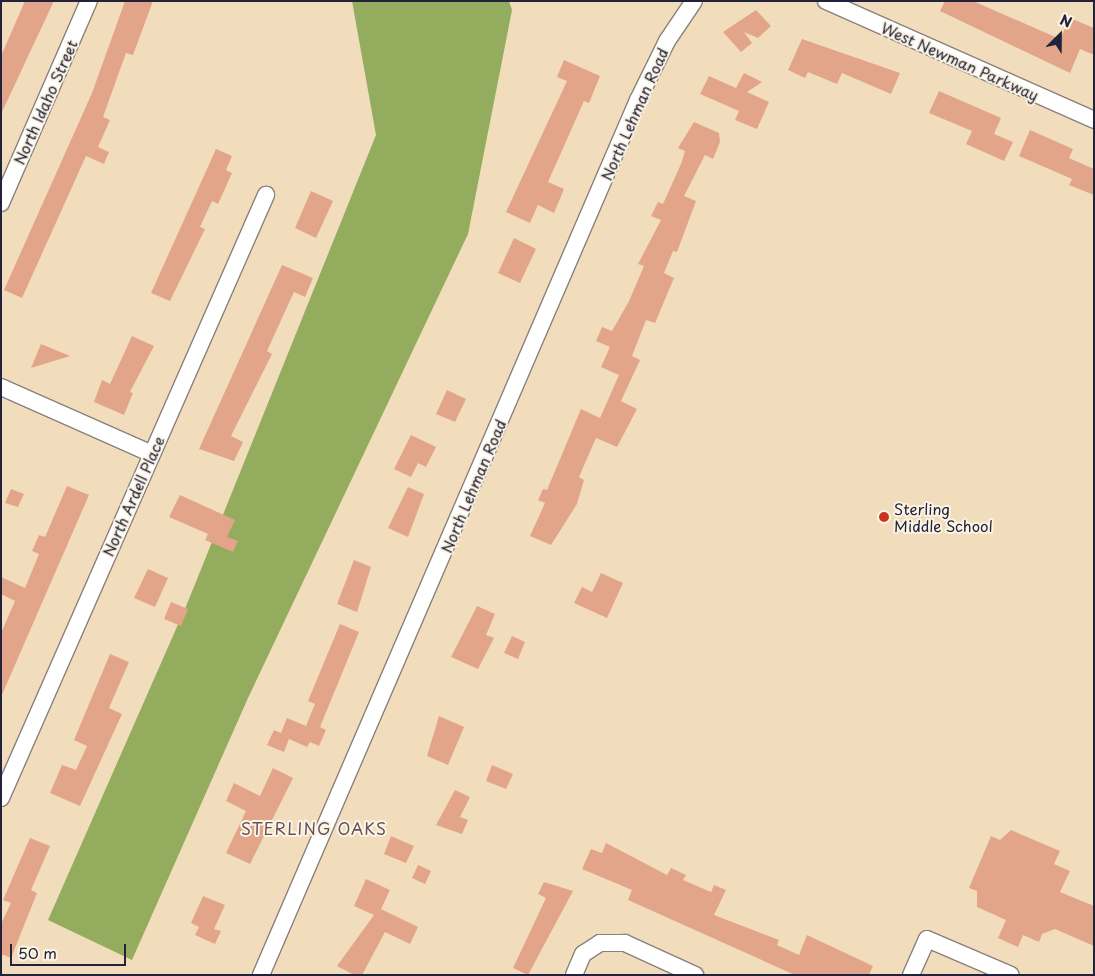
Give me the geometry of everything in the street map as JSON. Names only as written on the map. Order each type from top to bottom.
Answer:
[{"type":"street","name":"North Idaho Street","points":[[1,203],[89,1]]},
{"type":"street","name":"North Lehman Road","points":[[261,975],[638,100],[667,41],[694,1]]},
{"type":"street","name":"West Newman Parkway","points":[[826,1],[1094,120]]},
{"type":"street","name":"North Ardell Place","points":[[1,798],[266,195]]},
{"type":"street","points":[[1,387],[152,454]]},
{"type":"street","points":[[911,975],[927,939],[1011,975]]},
{"type":"street","points":[[574,975],[583,954],[600,943],[625,943],[695,975]]},
{"type":"green space","points":[[352,1],[509,1],[512,10],[468,234],[248,698],[132,960],[48,920],[187,604],[376,135]]},
{"type":"building","points":[[25,1],[54,1],[1,114],[1,56]]},
{"type":"building","points":[[125,1],[153,1],[133,55],[126,53],[103,117],[110,120],[98,147],[109,152],[104,164],[86,156],[22,298],[4,290],[92,93]]},
{"type":"building","points":[[945,1],[973,1],[1060,39],[1070,18],[1094,28],[1094,55],[1080,49],[1070,73],[940,11]]},
{"type":"building","points":[[756,10],[771,26],[758,38],[744,32],[752,43],[741,52],[723,32]]},
{"type":"building","points":[[802,39],[900,73],[891,94],[842,73],[837,84],[808,72],[805,78],[788,70]]},
{"type":"building","points":[[564,60],[600,76],[589,103],[584,101],[548,182],[564,189],[554,213],[538,205],[530,223],[506,212],[567,81],[557,77]]},
{"type":"building","points":[[744,73],[762,82],[747,92],[769,102],[757,129],[735,120],[739,111],[700,94],[709,76],[736,88]]},
{"type":"building","points":[[939,91],[1001,118],[994,134],[1013,142],[1004,161],[966,144],[972,131],[929,113]]},
{"type":"building","points":[[694,122],[719,133],[720,142],[713,159],[705,155],[684,196],[696,201],[677,252],[673,251],[664,273],[674,278],[655,323],[646,320],[632,356],[640,360],[621,401],[637,409],[617,447],[596,438],[579,477],[584,480],[577,504],[551,545],[530,536],[545,503],[538,500],[543,489],[547,490],[581,409],[600,418],[619,375],[601,367],[610,347],[596,341],[602,327],[612,331],[629,301],[644,266],[638,264],[661,220],[651,216],[658,202],[663,204],[685,151],[678,148]]},
{"type":"building","points":[[1030,130],[1073,149],[1069,158],[1094,169],[1094,195],[1069,185],[1072,179],[1019,156]]},
{"type":"building","points":[[216,149],[232,156],[226,170],[232,173],[218,204],[212,201],[200,227],[205,229],[170,301],[151,293]]},
{"type":"building","points":[[311,191],[333,201],[316,238],[295,228]]},
{"type":"building","points":[[514,238],[536,249],[520,283],[498,273]]},
{"type":"building","points":[[282,265],[313,278],[305,297],[294,292],[267,351],[272,354],[231,436],[243,442],[234,461],[199,449]]},
{"type":"building","points":[[132,336],[154,346],[130,392],[133,393],[124,415],[94,402],[102,380],[110,384]]},
{"type":"building","points":[[41,344],[70,356],[31,368]]},
{"type":"building","points":[[447,390],[466,399],[455,422],[436,414]]},
{"type":"building","points":[[411,435],[436,447],[426,467],[418,463],[411,477],[394,469]]},
{"type":"building","points":[[67,486],[89,495],[1,697],[1,633],[15,601],[1,594],[1,577],[25,588],[39,554],[32,551],[39,535],[45,537]]},
{"type":"building","points":[[408,487],[424,494],[408,537],[388,528]]},
{"type":"building","points":[[11,489],[24,494],[18,507],[5,503]]},
{"type":"building","points":[[180,495],[235,520],[227,537],[238,541],[233,552],[205,540],[208,534],[169,517]]},
{"type":"building","points":[[354,560],[371,567],[357,612],[337,604]]},
{"type":"building","points":[[148,569],[168,578],[155,607],[134,598]]},
{"type":"building","points":[[601,573],[623,583],[607,618],[574,603],[582,587],[592,592]]},
{"type":"building","points":[[171,602],[188,609],[181,626],[164,619]]},
{"type":"building","points":[[477,606],[495,614],[486,635],[494,638],[478,669],[451,657]]},
{"type":"building","points":[[340,624],[359,632],[320,727],[326,730],[319,746],[310,742],[307,747],[289,739],[284,752],[267,745],[274,730],[281,733],[287,718],[306,726],[315,704],[308,701]]},
{"type":"building","points":[[512,636],[525,642],[518,659],[504,653]]},
{"type":"building","points":[[110,654],[129,662],[109,708],[122,714],[80,806],[50,793],[62,765],[76,770],[87,746],[74,740]]},
{"type":"building","points":[[439,716],[464,727],[448,765],[427,756]]},
{"type":"building","points":[[492,765],[513,774],[506,789],[486,781]]},
{"type":"building","points":[[273,768],[293,778],[250,864],[226,853],[246,811],[226,801],[234,783],[260,796]]},
{"type":"building","points":[[455,790],[470,797],[460,817],[468,820],[462,834],[436,825]]},
{"type":"building","points":[[1011,830],[1060,851],[1054,864],[1070,871],[1060,892],[1094,906],[1094,946],[1055,929],[1042,934],[1039,942],[1023,935],[1018,947],[998,938],[1006,920],[977,907],[977,891],[969,888],[991,836],[1000,840]]},
{"type":"building","points":[[391,836],[414,846],[406,863],[384,854]]},
{"type":"building","points":[[30,838],[50,846],[31,890],[37,893],[11,958],[1,954],[1,924],[11,903],[3,900]]},
{"type":"building","points":[[606,843],[667,875],[671,868],[686,875],[683,880],[711,892],[714,885],[726,890],[714,915],[779,940],[777,945],[799,955],[807,935],[873,966],[869,975],[795,975],[628,900],[632,890],[582,869],[591,849],[602,853]]},
{"type":"building","points":[[418,865],[431,871],[425,884],[412,878]]},
{"type":"building","points":[[366,879],[390,890],[381,909],[418,927],[410,944],[385,932],[362,975],[354,975],[337,966],[374,915],[354,906]]},
{"type":"building","points":[[544,882],[573,891],[528,975],[513,968],[546,898],[538,894]]},
{"type":"building","points":[[203,896],[225,905],[214,929],[221,931],[215,944],[195,935],[199,927],[191,923]]},
{"type":"place","name":"Sterling Middle School","points":[[884,517]]},
{"type":"district","name":"STERLING OAKS","points":[[314,828]]}]
